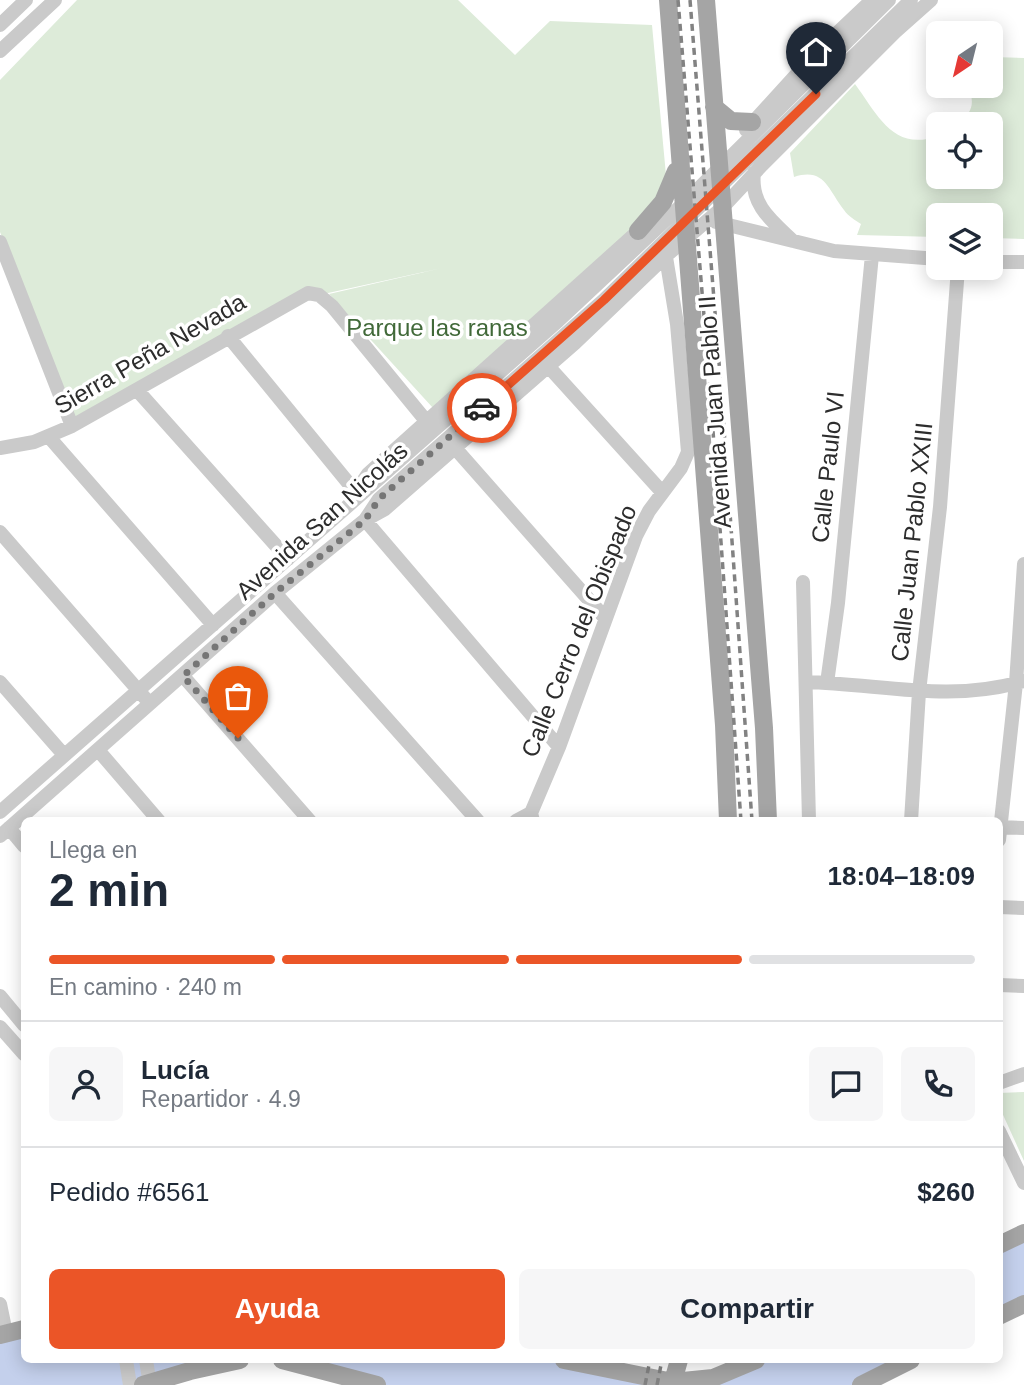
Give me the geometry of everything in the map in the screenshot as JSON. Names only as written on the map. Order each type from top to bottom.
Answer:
[{"type":"main road","name":"Avenida Juan Pablo II","points":[[667,0],[723,712],[728,817]]},
{"type":"main road","name":"Avenida Juan Pablo II","points":[[706,0],[720,160],[718,217],[764,728],[768,817]]},
{"type":"main road","points":[[714,107],[731,121],[752,122]]},
{"type":"main road","points":[[644,226],[669,191],[678,161]]},
{"type":"main road","points":[[1003,1243],[1024,1233]]},
{"type":"main road","points":[[1003,1314],[1024,1304]]},
{"type":"main road","points":[[3,1334],[21,1330]]},
{"type":"main road","points":[[142,1378],[226,1363]]},
{"type":"main road","points":[[293,1363],[377,1385]]},
{"type":"main road","points":[[574,1363],[597,1370],[673,1383],[709,1381],[749,1363]]},
{"type":"main road","points":[[673,1383],[678,1363]]},
{"type":"main road","points":[[861,1385],[905,1363]]},
{"type":"street","points":[[0,25],[26,0]]},
{"type":"street","points":[[0,51],[55,0]]},
{"type":"street","points":[[359,496],[359,487],[363,480],[644,226],[681,199],[720,160],[817,52],[872,0]]},
{"type":"street","name":"Avenida San Nicolás","points":[[22,817],[275,593],[365,520],[375,492],[687,201],[889,0]]},
{"type":"street","name":"Avenida San Nicolás","points":[[0,812],[359,496],[375,492],[604,300],[911,0]]},
{"type":"street","points":[[559,747],[365,520],[385,509],[617,305],[667,255],[718,217],[758,169],[895,32],[931,0]]},
{"type":"street","points":[[740,137],[744,156],[758,169]]},
{"type":"street","points":[[758,169],[754,192],[762,210],[794,242]]},
{"type":"street","points":[[681,199],[718,217],[794,242],[872,256],[926,259]]},
{"type":"street","name":"Calle Cerro del Obispado","points":[[532,817],[636,536],[662,492],[681,468],[688,452],[677,324],[667,255],[644,226]]},
{"type":"street","points":[[0,242],[72,426]]},
{"type":"street","name":"Calle Paulo VI","points":[[827,682],[838,603],[872,256]]},
{"type":"street","points":[[1003,262],[1024,262]]},
{"type":"street","name":"Calle Juan Pablo XXIII","points":[[911,817],[919,692],[940,508],[957,280]]},
{"type":"street","name":"Sierra Peña Nevada","points":[[0,448],[49,437],[72,426],[308,293],[319,295],[332,306],[427,422]]},
{"type":"street","points":[[228,336],[359,496]]},
{"type":"street","points":[[548,366],[662,492]]},
{"type":"street","points":[[137,390],[288,559]]},
{"type":"street","points":[[49,437],[213,625]]},
{"type":"street","points":[[455,448],[605,618]]},
{"type":"street","points":[[0,532],[150,704]]},
{"type":"street","points":[[1003,818],[1017,746],[1024,565]]},
{"type":"street","points":[[803,582],[809,817]]},
{"type":"street","points":[[275,593],[474,817]]},
{"type":"street","points":[[183,676],[306,817]]},
{"type":"street","points":[[0,682],[64,755]]},
{"type":"street","points":[[806,682],[919,692],[983,691],[1020,682]]},
{"type":"street","points":[[98,750],[156,817]]},
{"type":"street","name":"Avenida San Nicolás","points":[[5,832],[21,818]]},
{"type":"street","points":[[1003,833],[1024,828]]},
{"type":"street","points":[[5,832],[21,844]]},
{"type":"street","points":[[1003,907],[1024,908]]},
{"type":"street","points":[[1003,985],[1024,986]]},
{"type":"street","points":[[0,996],[21,1021]]},
{"type":"street","points":[[0,1027],[21,1051]]},
{"type":"street","points":[[1003,1082],[1024,1074]]},
{"type":"street","points":[[1003,1139],[1024,1183]]},
{"type":"street","points":[[0,1304],[3,1334]]},
{"type":"street","points":[[129,1363],[142,1378]]},
{"type":"green space","name":"Parque las ranas","points":[[77,0],[458,0],[515,55],[550,21],[652,25],[667,186],[650,222],[433,408],[329,294],[442,268],[319,295],[75,417],[0,232],[0,80]]},
{"type":"green space","points":[[1003,57],[1024,58],[1024,239],[1003,238],[1003,203],[926,203],[926,237],[857,235],[861,224],[846,212],[825,182],[813,175],[794,177],[790,153],[855,84],[888,128],[909,139],[926,139],[926,189],[1003,189],[1003,112],[968,112],[972,98],[1003,98]]},
{"type":"green space","points":[[1024,1092],[1024,1161],[1003,1115],[1003,1093]]},
{"type":"water","points":[[1024,1233],[1024,1304],[1003,1314],[1003,1243]]},
{"type":"water","points":[[21,1330],[21,1363],[228,1363],[140,1385],[0,1385],[0,1335]]},
{"type":"water","points":[[293,1363],[577,1363],[655,1385],[377,1385]]},
{"type":"water","points":[[748,1363],[905,1363],[861,1385],[688,1385]]},
{"type":"railway","points":[[678,0],[710,389],[741,817]]},
{"type":"railway","points":[[690,0],[752,817]]},
{"type":"railway","points":[[645,1385],[649,1363]]},
{"type":"railway","points":[[657,1385],[661,1363]]},
{"type":"way so far","points":[[238,738],[183,676],[275,593],[365,520],[379,499],[482,408]]},
{"type":"route","points":[[482,408],[604,300],[816,94]]}]
